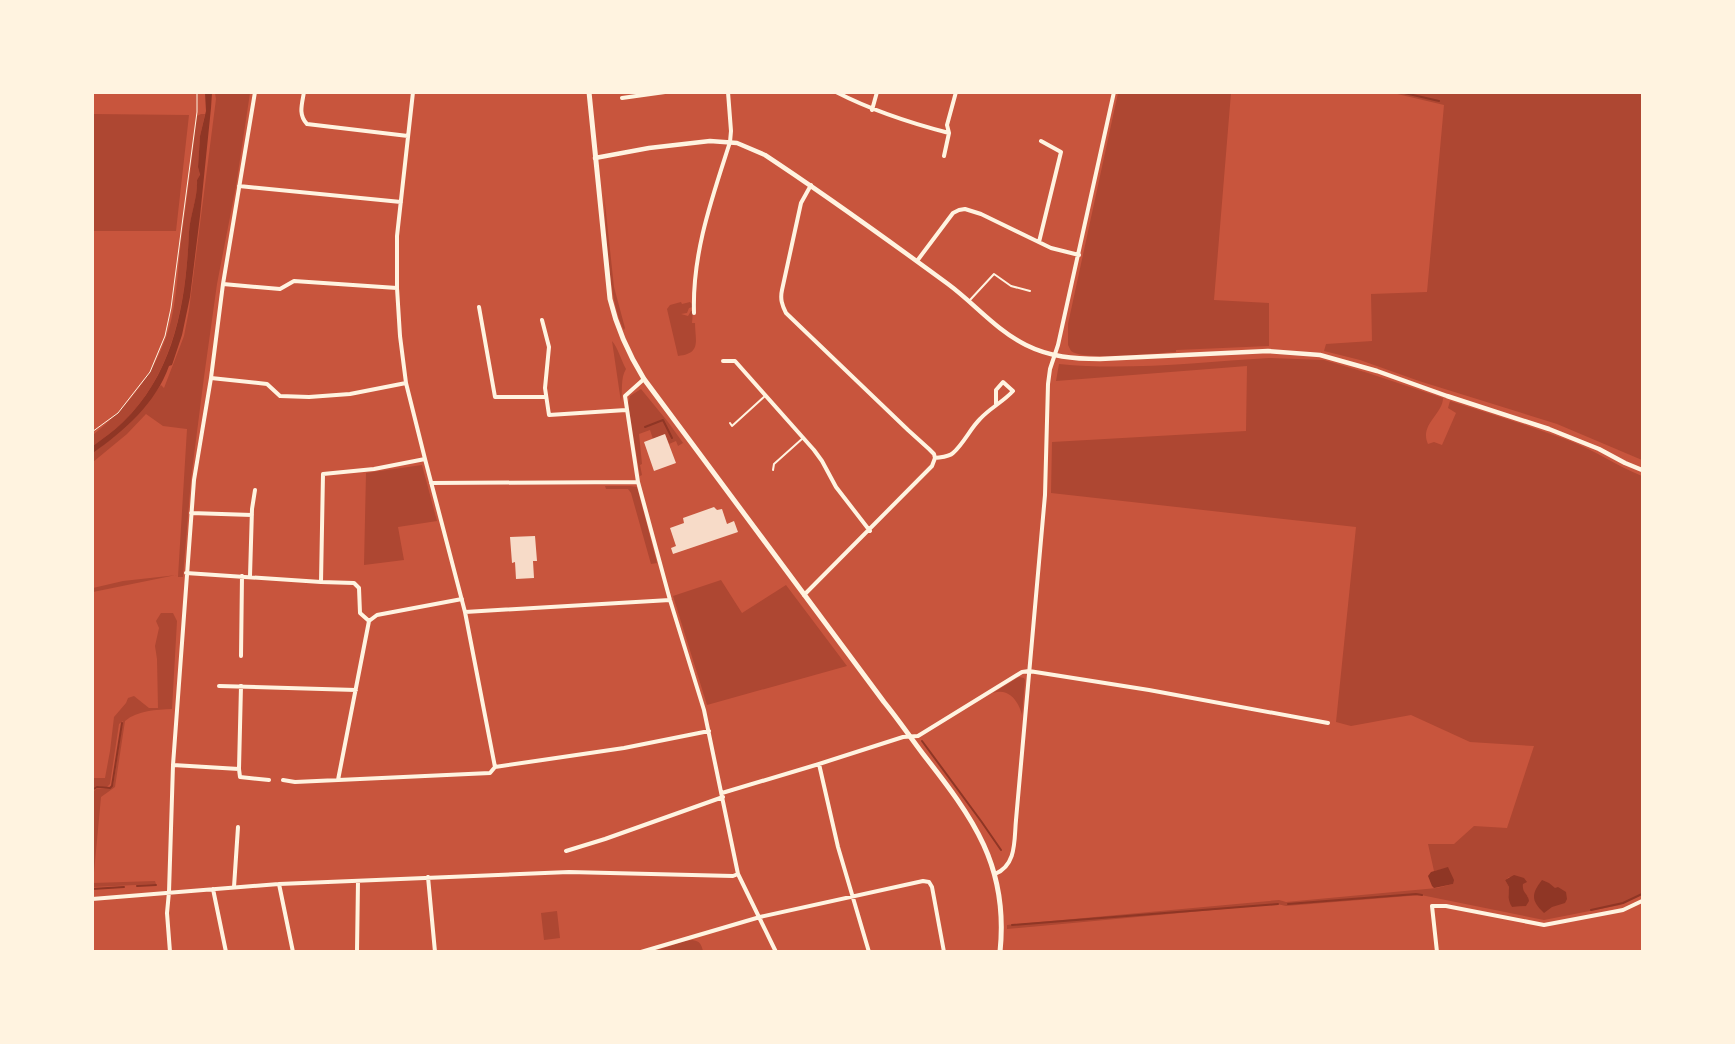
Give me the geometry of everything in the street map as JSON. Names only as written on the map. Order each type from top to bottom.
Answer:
[{"type":"main road","points":[[589,92],[610,299],[620,334],[630,357],[644,379],[972,820],[989,856],[995,874],[1002,936],[1000,952]]},
{"type":"street","points":[[170,952],[167,912],[173,765],[194,480],[211,378],[223,284],[255,92]]},
{"type":"street","points":[[304,92],[301,113],[302,119],[308,124],[408,136]]},
{"type":"street","points":[[413,92],[397,236],[397,288],[400,336],[406,383],[462,599],[495,767]]},
{"type":"street","points":[[622,98],[665,92]]},
{"type":"street","points":[[694,313],[698,250],[730,142],[728,92]]},
{"type":"street","points":[[836,92],[872,110],[908,123],[949,133]]},
{"type":"street","points":[[872,110],[877,92]]},
{"type":"street","points":[[944,156],[949,133],[947,125],[956,92]]},
{"type":"street","points":[[995,874],[1005,868],[1011,859],[1045,495],[1050,370],[1079,255],[1114,92]]},
{"type":"street","points":[[1039,242],[1061,152],[1041,141]]},
{"type":"street","points":[[595,158],[690,143],[730,142],[765,154],[917,261],[1004,331],[1026,345],[1054,356],[1100,360],[1268,351],[1320,355],[1377,371],[1549,430],[1599,449],[1625,464],[1642,470]]},
{"type":"street","points":[[804,595],[870,531],[932,466],[935,458],[929,449],[786,313],[782,306],[780,299],[801,203],[811,185]]},
{"type":"street","points":[[239,186],[401,202]]},
{"type":"street","points":[[917,261],[953,213],[959,210],[980,214],[1060,251],[1079,255]]},
{"type":"street","points":[[223,284],[280,289],[294,281],[397,288]]},
{"type":"street","points":[[479,307],[495,397],[546,398]]},
{"type":"street","points":[[542,320],[548,347],[545,388],[549,416],[626,410]]},
{"type":"street","points":[[723,361],[735,361],[803,438],[822,461],[836,487],[870,531]]},
{"type":"street","points":[[211,378],[267,384],[280,396],[309,397],[350,394],[406,383]]},
{"type":"street","points":[[644,379],[626,394],[626,410],[638,482],[708,731],[738,874],[776,952]]},
{"type":"street","points":[[935,458],[954,453],[972,427],[1013,391],[1003,382],[996,390],[996,404]]},
{"type":"street","points":[[321,582],[323,474],[374,469],[425,459]]},
{"type":"street","points":[[431,483],[638,482]]},
{"type":"street","points":[[250,576],[252,515],[255,490]]},
{"type":"street","points":[[191,513],[252,515]]},
{"type":"street","points":[[186,573],[354,583],[359,588],[360,614],[369,621]]},
{"type":"street","points":[[241,656],[242,576]]},
{"type":"street","points":[[338,780],[369,621],[376,615],[462,599]]},
{"type":"street","points":[[465,612],[670,600]]},
{"type":"street","points":[[566,851],[614,836],[722,795],[911,736],[918,736],[1022,672],[1029,671],[1149,690],[1328,723]]},
{"type":"street","points":[[219,686],[356,690]]},
{"type":"street","points":[[241,686],[240,777],[269,780]]},
{"type":"street","points":[[283,780],[295,782],[490,773],[495,767],[624,748],[708,731]]},
{"type":"street","points":[[819,764],[838,847],[869,952]]},
{"type":"street","points":[[173,765],[239,769]]},
{"type":"street","points":[[234,888],[238,827]]},
{"type":"street","points":[[92,899],[278,884],[428,877],[569,872],[733,876],[738,874]]},
{"type":"street","points":[[428,877],[434,952]]},
{"type":"street","points":[[357,952],[358,881]]},
{"type":"street","points":[[641,952],[760,917],[923,881],[929,882],[932,887],[944,952]]},
{"type":"street","points":[[278,884],[294,952]]},
{"type":"street","points":[[213,889],[226,952]]},
{"type":"street","points":[[1437,952],[1432,906],[1446,906],[1544,924],[1623,910],[1642,901]]},
{"type":"lane","points":[[968,302],[994,274],[1011,286],[1030,291]]},
{"type":"lane","points":[[730,423],[732,426],[765,396]]},
{"type":"lane","points":[[773,470],[774,464],[803,438]]},
{"type":"path","points":[[92,432],[118,413],[150,372],[165,336],[172,308],[197,92]]},
{"type":"shaded area","points":[[205,93],[212,93],[211,108],[190,297],[182,335],[172,365],[169,366],[156,392],[147,404],[127,426],[93,453],[93,446],[120,425],[141,402],[155,381],[166,358],[174,334],[181,309],[190,226],[197,180],[200,175],[198,167],[200,136],[206,111]]},
{"type":"shaded area","points":[[215,93],[250,93],[236,186],[217,284],[204,377],[191,479],[183,577],[178,577],[187,429],[163,426],[146,414],[127,434],[93,462],[93,453],[130,422],[161,385],[164,388],[184,336],[216,99]]},
{"type":"shaded area","points":[[1118,93],[1231,93],[1214,300],[1269,303],[1269,346],[1176,350],[1176,352],[1120,356],[1089,356],[1071,351],[1068,345],[1068,324]]},
{"type":"shaded area","points":[[1393,93],[1642,93],[1642,460],[1557,424],[1419,381],[1360,360],[1324,351],[1326,344],[1372,341],[1371,294],[1427,292],[1444,105]]},
{"type":"shaded area","points":[[93,114],[189,115],[176,231],[93,231]]},
{"type":"shaded area","points":[[205,114],[200,136],[198,167],[200,176],[197,180],[190,226],[185,284],[174,334],[166,359],[140,403],[120,425],[93,446],[93,435],[119,411],[141,385],[159,355],[166,338],[175,301],[197,116]]},
{"type":"shaded area","points":[[604,194],[614,287],[624,330],[614,301],[611,283]]},
{"type":"shaded area","points":[[681,302],[682,304],[690,302],[693,305],[687,313],[681,314],[688,316],[693,311],[692,323],[695,323],[696,345],[691,352],[678,356],[667,309],[670,305]]},
{"type":"shaded area","points":[[612,341],[626,369],[622,381],[621,402]]},
{"type":"shaded area","points":[[1269,358],[1324,360],[1443,398],[1442,404],[1427,431],[1428,444],[1434,442],[1442,445],[1456,413],[1448,408],[1450,401],[1570,441],[1642,476],[1642,894],[1620,905],[1544,920],[1421,895],[1286,906],[1277,904],[1007,929],[1007,925],[1279,900],[1286,902],[1437,888],[1453,884],[1448,868],[1434,871],[1428,844],[1454,844],[1474,826],[1507,828],[1534,746],[1470,742],[1411,715],[1351,726],[1336,722],[1356,527],[1051,493],[1052,442],[1246,431],[1247,366],[1056,381],[1059,364],[1111,367]],"holes":[[[1509,877],[1523,883],[1523,892],[1528,897],[1526,906],[1512,907],[1508,894],[1509,887],[1505,880]]]},
{"type":"shaded area","points":[[641,389],[668,422],[691,454],[683,443],[678,446],[676,441],[669,444],[665,434],[653,439],[650,430],[639,434],[642,464],[640,465],[642,475],[640,476],[628,404],[630,396]]},
{"type":"shaded area","points":[[422,465],[437,521],[398,527],[404,560],[364,565],[366,473]]},
{"type":"shaded area","points":[[605,486],[637,487],[657,563],[651,564],[631,493],[628,489],[606,489]]},
{"type":"shaded area","points":[[175,575],[93,592],[93,588],[123,581]]},
{"type":"shaded area","points":[[721,580],[742,613],[786,585],[847,666],[707,705],[673,596]]},
{"type":"shaded area","points":[[161,613],[173,613],[177,621],[172,709],[141,713],[125,721],[115,787],[101,797],[93,883],[93,792],[96,789],[109,789],[113,786],[123,721],[119,724],[110,784],[106,788],[99,786],[93,789],[93,778],[105,778],[114,717],[128,698],[134,696],[149,708],[158,708],[155,646],[159,628],[156,621]]},
{"type":"shaded area","points":[[1019,677],[1025,680],[1022,715],[1016,701],[1012,697],[1004,692],[993,693]]},
{"type":"shaded area","points":[[1448,867],[1454,880],[1453,884],[1434,888],[1428,876],[1431,872]]},
{"type":"shaded area","points":[[1514,875],[1524,878],[1527,882],[1523,884],[1523,890],[1528,896],[1529,901],[1526,906],[1512,907],[1510,902],[1508,895],[1509,887],[1505,880]]},
{"type":"shaded area","points":[[1542,880],[1566,892],[1567,899],[1565,903],[1552,907],[1544,913],[1537,905],[1534,897],[1534,893]]},
{"type":"shaded area","points":[[155,881],[156,884],[93,887],[93,883]]},
{"type":"shaded area","points":[[557,911],[560,938],[544,940],[541,913]]},
{"type":"shaded area","points":[[692,940],[700,943],[703,951],[651,952],[685,941]]},
{"type":"building","points":[[665,434],[676,463],[654,471],[644,442]]},
{"type":"building","points":[[714,507],[717,510],[722,509],[727,524],[734,521],[738,532],[673,554],[671,548],[676,546],[670,528],[684,523],[683,518]]},
{"type":"building","points":[[535,536],[537,561],[533,561],[534,578],[516,579],[515,562],[512,563],[510,537]]},
{"type":"waterway","points":[[1400,92],[1439,101]]},
{"type":"waterway","points":[[645,427],[663,420],[672,438]]},
{"type":"waterway","points":[[92,790],[97,787],[110,788],[112,786],[122,723]]},
{"type":"waterway","points":[[922,741],[1001,850]]},
{"type":"waterway","points":[[137,886],[156,885]]},
{"type":"waterway","points":[[92,889],[124,887]]},
{"type":"waterway","points":[[1591,910],[1623,903],[1642,894]]},
{"type":"waterway","points":[[1288,904],[1422,895]]},
{"type":"waterway","points":[[1012,925],[1278,904]]}]
